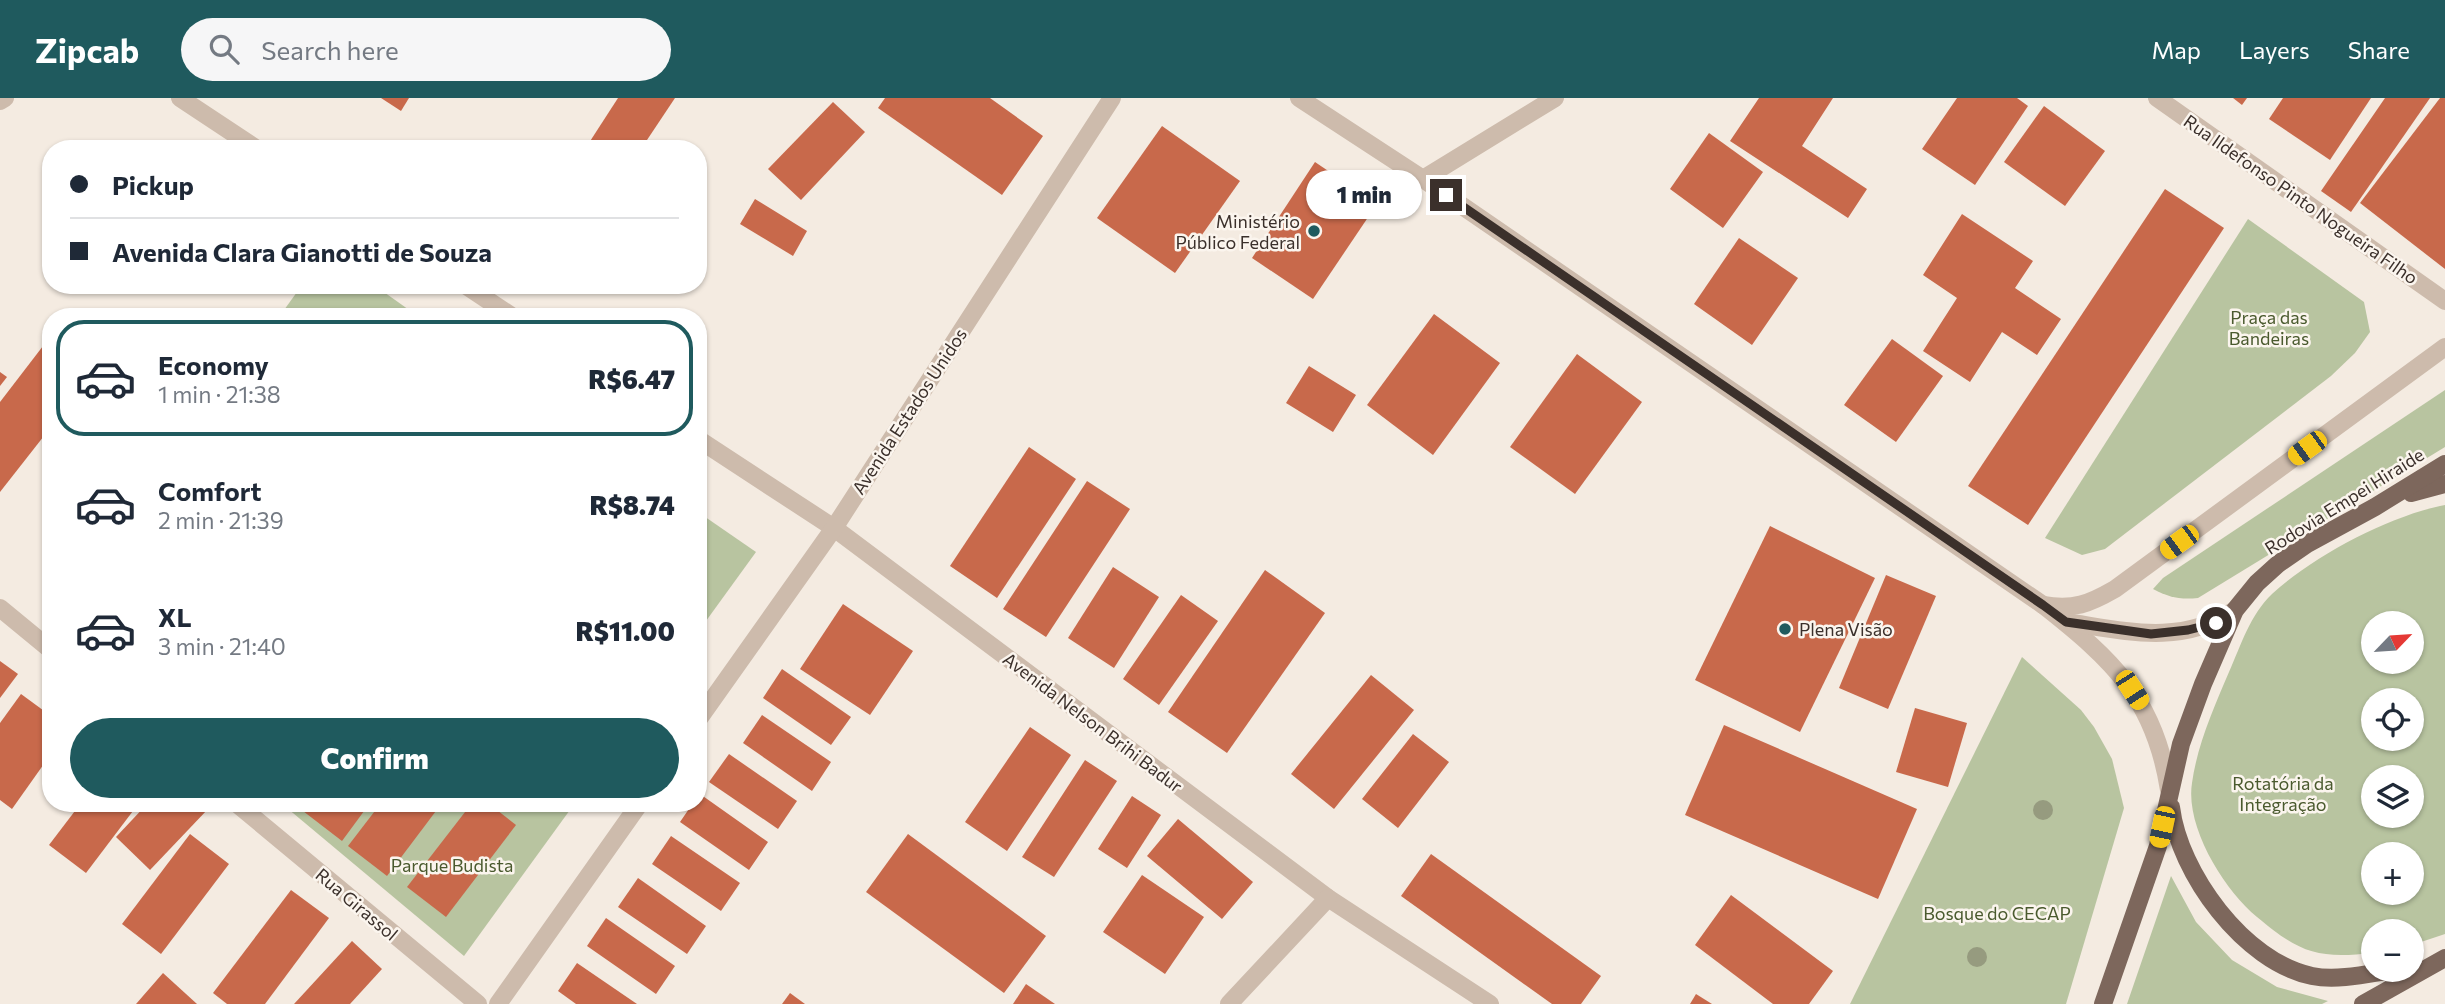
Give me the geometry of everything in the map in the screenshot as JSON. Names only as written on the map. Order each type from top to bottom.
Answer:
[{"type":"main road","name":"Rodovia Empei Hiraide","points":[[2104,1004],[2158,846],[2181,744],[2235,610],[2257,583],[2278,564],[2307,544],[2375,508],[2445,464]]},
{"type":"main road","points":[[2375,508],[2424,488],[2445,484]]},
{"type":"main road","points":[[2169,790],[2174,828],[2198,882],[2214,907],[2261,951],[2287,968],[2313,976],[2361,974]]},
{"type":"main road","points":[[2424,962],[2445,956]]},
{"type":"main road","points":[[2363,1004],[2445,956]]},
{"type":"street","points":[[0,101],[5,98]]},
{"type":"street","points":[[180,98],[243,140]]},
{"type":"street","name":"Avenida Estados Unidos","points":[[707,707],[834,528],[1112,98]]},
{"type":"street","points":[[1299,98],[1423,179],[2066,622],[2115,669],[2148,716],[2160,744],[2169,790]]},
{"type":"street","points":[[1423,179],[1555,98]]},
{"type":"street","name":"Rua Ildefonso Pinto Nogueira Filho","points":[[2157,98],[2445,301]]},
{"type":"street","points":[[478,294],[500,308]]},
{"type":"street","points":[[2043,605],[2071,607],[2091,602],[2115,589],[2445,346]]},
{"type":"street","name":"Avenida Nelson Brihi Badur","points":[[707,445],[834,528],[1328,898],[1490,1004]]},
{"type":"street","points":[[0,608],[42,643]]},
{"type":"street","points":[[2066,622],[2151,634],[2199,628],[2216,623],[2235,610]]},
{"type":"street","name":"Rua Girassol","points":[[247,812],[478,1004]]},
{"type":"street","points":[[498,1004],[634,812]]},
{"type":"street","points":[[1229,1004],[1328,898]]},
{"type":"green space","name":"Praça das Bandeiras","points":[[2248,219],[2364,302],[2370,332],[2355,353],[2331,376],[2105,549],[2082,555],[2045,538]]},
{"type":"green space","points":[[296,294],[387,294],[406,308],[285,308]]},
{"type":"green space","points":[[2445,390],[2445,447],[2198,598],[2174,597],[2153,589],[2163,578]]},
{"type":"green space","name":"Rotatória da Integração","points":[[2445,505],[2445,934],[2424,941],[2424,919],[2361,919],[2361,954],[2323,954],[2285,939],[2257,917],[2232,891],[2201,838],[2191,800],[2192,783],[2212,713],[2242,641],[2264,602],[2309,565],[2354,539],[2401,518]]},
{"type":"green space","points":[[707,518],[756,552],[707,620]]},
{"type":"green space","name":"Bosque do CECAP","points":[[2022,657],[2081,710],[2094,727],[2112,759],[2124,808],[2066,1004],[1850,1004]]},
{"type":"green space","name":"Parque Budista","points":[[292,812],[568,812],[464,956]]},
{"type":"green space","points":[[2171,876],[2196,922],[2232,960],[2277,987],[2328,1001],[2322,1004],[2127,1004]]},
{"type":"building","points":[[381,98],[409,98],[401,111]]},
{"type":"building","points":[[618,98],[675,98],[647,140],[591,140]]},
{"type":"building","points":[[885,98],[990,98],[1043,136],[1002,195],[878,108]]},
{"type":"building","points":[[1759,98],[1833,98],[1802,146],[1867,189],[1848,218],[1730,141]]},
{"type":"building","points":[[1957,98],[2017,98],[2028,106],[1975,185],[1922,149]]},
{"type":"building","points":[[2233,98],[2247,98],[2242,105]]},
{"type":"building","points":[[2283,98],[2371,98],[2330,160],[2269,119]]},
{"type":"building","points":[[2385,98],[2430,98],[2351,212],[2321,191]]},
{"type":"building","points":[[2440,98],[2445,98],[2445,269],[2360,203]]},
{"type":"building","points":[[833,102],[865,132],[801,200],[768,169]]},
{"type":"building","points":[[2044,106],[2105,151],[2065,206],[2004,162]]},
{"type":"building","points":[[1162,126],[1240,181],[1175,273],[1097,218]]},
{"type":"building","points":[[1709,133],[1763,172],[1723,228],[1670,189]]},
{"type":"building","name":"Ministério Público Federal","points":[[1315,162],[1377,204],[1313,299],[1252,258]]},
{"type":"building","points":[[2165,189],[2224,228],[2028,525],[1968,486]]},
{"type":"building","points":[[755,199],[807,231],[793,256],[740,224]]},
{"type":"building","points":[[1962,214],[2033,261],[2015,288],[2061,319],[2037,355],[2002,332],[1970,382],[1923,351],[1957,298],[1923,275]]},
{"type":"building","points":[[1739,238],[1798,278],[1752,345],[1694,304]]},
{"type":"building","points":[[1434,314],[1500,363],[1433,455],[1367,405]]},
{"type":"building","points":[[1892,339],[1943,376],[1896,442],[1844,405]]},
{"type":"building","points":[[42,347],[42,438],[0,492],[0,402]]},
{"type":"building","points":[[1577,354],[1642,402],[1575,494],[1510,447]]},
{"type":"building","points":[[1309,366],[1356,395],[1333,432],[1286,403]]},
{"type":"building","points":[[0,372],[7,377],[0,386]]},
{"type":"building","points":[[1029,447],[1076,479],[997,598],[950,566]]},
{"type":"building","points":[[1087,481],[1130,509],[1046,637],[1003,609]]},
{"type":"building","name":"Plena Visão","points":[[1770,526],[1875,578],[1800,732],[1695,680]]},
{"type":"building","points":[[1113,567],[1159,597],[1114,668],[1068,638]]},
{"type":"building","points":[[1265,570],[1325,613],[1227,753],[1168,712]]},
{"type":"building","points":[[1886,575],[1936,596],[1888,709],[1839,688]]},
{"type":"building","points":[[1181,595],[1218,621],[1159,705],[1123,679]]},
{"type":"building","points":[[843,604],[913,651],[870,715],[800,669]]},
{"type":"building","points":[[0,661],[18,674],[0,698]]},
{"type":"building","points":[[782,669],[851,717],[831,745],[763,698]]},
{"type":"building","points":[[1371,675],[1414,710],[1334,809],[1291,774]]},
{"type":"building","points":[[21,694],[42,709],[42,767],[12,809],[0,800],[0,723]]},
{"type":"building","points":[[1915,708],[1967,723],[1948,787],[1896,772]]},
{"type":"building","points":[[762,715],[831,762],[812,791],[743,743]]},
{"type":"building","points":[[1724,725],[1917,809],[1878,899],[1685,815]]},
{"type":"building","points":[[1030,727],[1071,755],[1007,851],[965,822]]},
{"type":"building","points":[[1413,734],[1449,762],[1398,828],[1362,799]]},
{"type":"building","points":[[729,754],[797,801],[778,829],[709,782]]},
{"type":"building","points":[[1085,760],[1117,781],[1054,877],[1022,857]]},
{"type":"building","points":[[1132,796],[1161,815],[1127,868],[1098,849]]},
{"type":"building","points":[[707,799],[768,842],[749,870],[680,822],[687,812],[707,812]]},
{"type":"building","points":[[74,812],[132,812],[86,873],[49,845]]},
{"type":"building","points":[[140,812],[205,812],[150,870],[116,837]]},
{"type":"building","points":[[304,812],[363,812],[342,841]]},
{"type":"building","points":[[374,812],[435,812],[387,876],[348,846]]},
{"type":"building","points":[[465,812],[499,812],[516,825],[446,917],[407,887]]},
{"type":"building","points":[[1178,819],[1253,882],[1222,919],[1147,856]]},
{"type":"building","points":[[190,834],[229,864],[161,954],[122,924]]},
{"type":"building","points":[[908,834],[1046,936],[1004,993],[866,892]]},
{"type":"building","points":[[671,836],[740,883],[721,911],[652,864]]},
{"type":"building","points":[[1431,854],[1601,976],[1581,1004],[1552,1004],[1401,896]]},
{"type":"building","points":[[1142,875],[1204,917],[1165,974],[1103,932]]},
{"type":"building","points":[[638,878],[706,926],[687,954],[618,907]]},
{"type":"building","points":[[291,890],[329,918],[265,1004],[227,1004],[213,993]]},
{"type":"building","points":[[1731,895],[1833,971],[1809,1004],[1773,1004],[1695,945]]},
{"type":"building","points":[[606,918],[675,966],[656,994],[587,946]]},
{"type":"building","points":[[352,941],[382,969],[350,1004],[294,1004]]},
{"type":"building","points":[[577,963],[637,1004],[576,1004],[558,991]]},
{"type":"building","points":[[163,973],[197,1004],[136,1004]]},
{"type":"building","points":[[1026,984],[1055,1004],[1013,1004]]},
{"type":"building","points":[[790,993],[805,1004],[782,1004]]},
{"type":"building","points":[[1696,994],[1712,1004],[1690,1004]]},
{"type":"place","name":"Ministério Público Federal","points":[[1314,231]]},
{"type":"place","name":"Plena Visão","points":[[1785,629]]},
{"type":"route","points":[[1446,195],[2066,622],[2151,634],[2177,632],[2216,623]]}]
